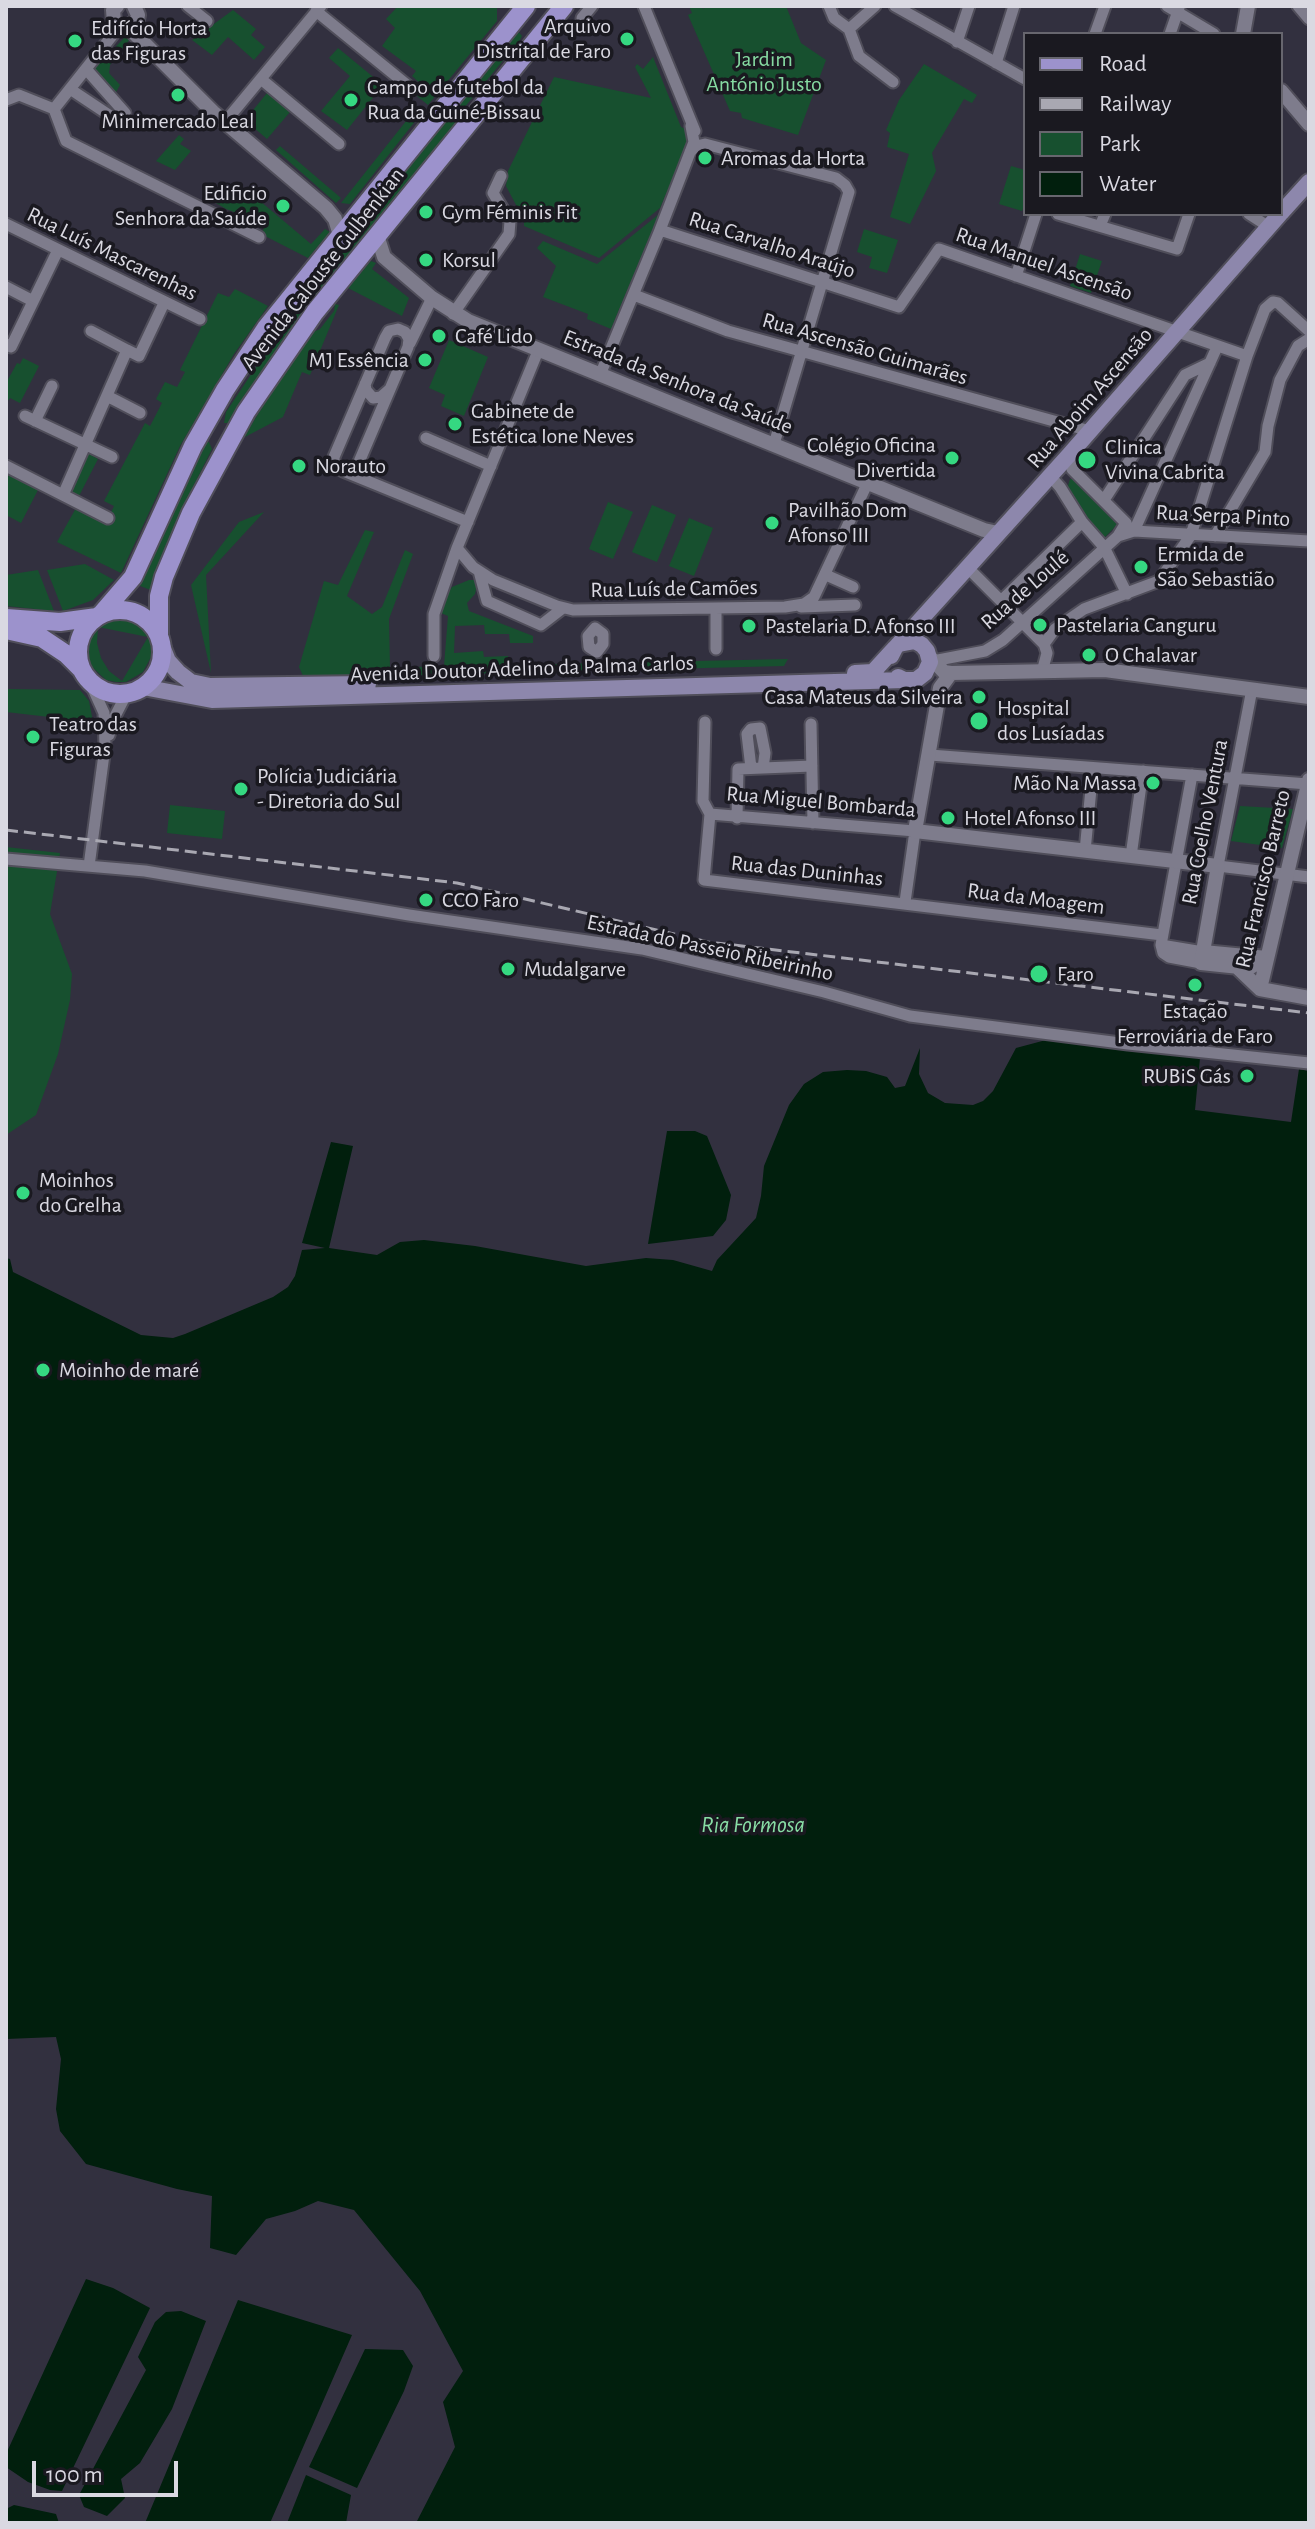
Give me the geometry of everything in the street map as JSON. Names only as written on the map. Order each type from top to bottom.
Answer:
[{"type":"main road","name":"Avenida Calouste Gulbenkian","points":[[100,615],[133,577],[193,446],[266,328],[526,6]]},
{"type":"main road","points":[[540,6],[542,12],[547,13],[553,13],[563,6]]},
{"type":"main road","name":"Avenida Calouste Gulbenkian","points":[[160,640],[159,596],[164,577],[191,513],[246,412],[315,312],[563,6]]},
{"type":"main road","points":[[459,134],[472,105],[528,35],[527,28],[521,22],[510,25]]},
{"type":"main road","name":"Rua Aboim Ascensão","points":[[1283,212],[1309,182]]},
{"type":"main road","name":"Rua Aboim Ascensão","points":[[897,646],[998,533],[1055,482],[1069,455],[1279,216]]},
{"type":"main road","points":[[246,412],[225,429],[217,423],[265,343],[266,328]]},
{"type":"main road","points":[[191,513],[192,493],[217,444],[215,438],[209,435],[193,446]]},
{"type":"main road","points":[[930,609],[924,630],[930,656],[925,673],[907,680],[898,677],[891,667],[891,654],[897,646],[915,641],[930,656]]},
{"type":"main road","points":[[6,618],[60,622],[129,610],[152,623],[160,640],[158,669],[135,690],[109,692],[86,675],[66,654],[42,638],[6,630]]},
{"type":"main road","points":[[86,675],[78,657],[79,644],[83,632],[100,615]]},
{"type":"main road","name":"Avenida Doutor Adelino da Palma Carlos","points":[[160,640],[168,661],[185,677],[191,682],[210,686],[862,673],[873,672],[897,646]]},
{"type":"main road","name":"Avenida Doutor Adelino da Palma Carlos","points":[[135,690],[212,700],[907,680]]},
{"type":"street","points":[[54,109],[124,28],[134,25],[138,15],[134,6]]},
{"type":"street","points":[[188,6],[207,21]]},
{"type":"street","points":[[582,18],[592,6]]},
{"type":"street","points":[[644,6],[691,126],[705,144]]},
{"type":"street","points":[[829,6],[834,18],[849,29],[859,56],[893,82]]},
{"type":"street","points":[[849,29],[875,6]]},
{"type":"street","points":[[895,6],[1023,78]]},
{"type":"street","points":[[957,42],[969,6]]},
{"type":"street","points":[[996,63],[1014,6]]},
{"type":"street","points":[[1096,32],[1105,6]]},
{"type":"street","points":[[1167,6],[1179,9],[1211,32]]},
{"type":"street","points":[[1243,32],[1248,6]]},
{"type":"street","points":[[1298,6],[1309,19]]},
{"type":"street","points":[[113,7],[114,22],[326,208],[335,219],[340,235]]},
{"type":"street","points":[[225,122],[318,9],[412,89]]},
{"type":"street","points":[[1171,32],[1179,9]]},
{"type":"street","points":[[70,89],[118,121],[125,113],[86,69]]},
{"type":"street","points":[[261,79],[339,144]]},
{"type":"street","points":[[1283,93],[1309,124]]},
{"type":"street","points":[[6,100],[19,95],[54,109],[66,141],[259,237]]},
{"type":"street","name":"Rua Carvalho Araújo","points":[[691,126],[694,142],[660,230],[899,307]]},
{"type":"street","points":[[688,156],[696,146],[705,144],[836,178],[849,192],[774,444]]},
{"type":"street","points":[[453,314],[509,234],[510,221],[493,193],[501,176]]},
{"type":"street","points":[[326,208],[343,217],[355,217]]},
{"type":"street","points":[[1016,276],[1035,216]]},
{"type":"street","points":[[1065,216],[1177,249],[1188,216]]},
{"type":"street","points":[[1100,226],[1104,216]]},
{"type":"street","points":[[1252,216],[1269,227]]},
{"type":"street","name":"Rua Luís Mascarenhas","points":[[6,224],[200,319]]},
{"type":"street","points":[[600,375],[660,230]]},
{"type":"street","points":[[361,254],[384,257],[377,235]]},
{"type":"street","name":"Rua Manuel Ascensão","points":[[899,307],[939,249],[1247,356]]},
{"type":"street","points":[[6,344],[11,347],[58,250]]},
{"type":"street","name":"Estrada da Senhora da Saúde","points":[[384,257],[453,314],[538,351],[998,533]]},
{"type":"street","points":[[6,287],[33,301]]},
{"type":"street","name":"Rua Ascensão Guimarães","points":[[634,295],[728,331],[1090,431]]},
{"type":"street","points":[[343,471],[355,468],[359,462],[432,298]]},
{"type":"street","points":[[1044,644],[1055,629],[1084,609],[1159,581],[1191,535],[1247,356],[1265,309],[1273,302],[1278,303],[1309,331]]},
{"type":"street","points":[[91,331],[139,356],[164,303]]},
{"type":"street","points":[[408,347],[409,339],[405,332],[398,329],[389,331],[334,457],[334,464],[343,471],[468,522]]},
{"type":"street","points":[[1215,536],[1265,452],[1280,380],[1298,346],[1309,339]]},
{"type":"street","points":[[1122,517],[1136,526],[1217,347]]},
{"type":"street","points":[[63,495],[127,350]]},
{"type":"street","points":[[434,656],[434,614],[457,548],[538,351]]},
{"type":"street","points":[[1104,500],[1185,375],[1210,363]]},
{"type":"street","points":[[365,384],[373,398],[381,397],[393,386]]},
{"type":"street","points":[[52,386],[30,418],[112,457]]},
{"type":"street","points":[[107,396],[140,413]]},
{"type":"street","points":[[356,404],[362,400],[373,401],[378,406],[379,417]]},
{"type":"street","points":[[426,438],[491,466]]},
{"type":"street","points":[[1069,455],[1069,463],[1075,472],[1126,523],[1118,536]]},
{"type":"street","points":[[359,462],[359,474],[363,478]]},
{"type":"street","points":[[7,468],[108,518]]},
{"type":"street","points":[[1075,472],[1055,482],[1082,522],[1104,547],[1127,594]]},
{"type":"street","points":[[825,606],[819,589],[868,482]]},
{"type":"street","points":[[1003,599],[1082,522]]},
{"type":"street","points":[[970,523],[984,534],[986,540],[981,552]]},
{"type":"street","name":"Rua Serpa Pinto","points":[[1136,526],[1191,535],[1309,541]]},
{"type":"street","name":"Rua de Loulé","points":[[930,656],[985,651],[1024,622],[1104,547],[1136,526]]},
{"type":"street","name":"Rua Luís de Camões","points":[[457,548],[476,569],[493,580],[563,608],[777,611],[855,605]]},
{"type":"street","points":[[967,567],[1003,599],[1044,644],[1047,653],[1042,672]]},
{"type":"street","points":[[446,580],[462,570],[476,569]]},
{"type":"street","name":"Rua Luís de Camões","points":[[476,569],[487,601],[541,625],[563,608]]},
{"type":"street","points":[[826,575],[853,587]]},
{"type":"street","name":"Rua Luís de Camões","points":[[777,611],[804,604],[819,589]]},
{"type":"street","points":[[716,608],[716,649]]},
{"type":"street","points":[[594,610],[595,628]]},
{"type":"street","points":[[930,656],[944,672],[951,673],[1138,672],[1309,697]]},
{"type":"street","points":[[905,902],[940,688],[951,673]]},
{"type":"street","points":[[86,675],[104,713],[105,747]]},
{"type":"street","points":[[907,680],[929,682],[940,698]]},
{"type":"street","name":"Rua Coelho Ventura","points":[[1202,957],[1252,689]]},
{"type":"street","points":[[89,866],[105,747],[113,720],[135,690]]},
{"type":"street","name":"Rua Miguel Bombarda","points":[[704,880],[710,814],[703,801],[705,722]]},
{"type":"street","points":[[811,724],[813,823]]},
{"type":"street","points":[[930,755],[1308,782]]},
{"type":"street","points":[[737,818],[738,769],[812,766]]},
{"type":"street","points":[[1085,851],[1093,768]]},
{"type":"street","points":[[1131,856],[1143,771]]},
{"type":"street","points":[[1162,940],[1192,775]]},
{"type":"street","name":"Rua Francisco Barreto","points":[[1260,989],[1308,782]]},
{"type":"street","name":"Rua Miguel Bombarda","points":[[710,814],[915,831],[1309,877]]},
{"type":"street","name":"Estrada do Passeio Ribeirinho","points":[[6,859],[145,871],[409,915],[642,949],[824,992],[910,1016],[1112,1043],[1309,1063]]},
{"type":"street","name":"Rua das Duninhas","points":[[704,880],[905,902]]},
{"type":"street","name":"Rua da Moagem","points":[[905,902],[1162,940],[1202,957]]},
{"type":"street","points":[[1202,957],[1267,958]]},
{"type":"street","points":[[1202,957],[1238,968],[1249,968],[1267,958]]},
{"type":"street","points":[[1238,968],[1260,989],[1309,998]]},
{"type":"green space","points":[[398,6],[497,8],[497,21],[428,105],[417,96],[423,86],[412,76],[416,71],[382,46],[395,28],[386,19]]},
{"type":"green space","name":"Jardim António Justo","points":[[689,6],[702,6],[703,9],[707,6],[786,6],[801,43],[826,60],[798,135],[742,118],[741,113],[730,111],[688,15],[692,13]]},
{"type":"green space","points":[[233,10],[256,29],[251,35],[265,47],[254,60],[228,37],[212,55],[192,40]]},
{"type":"green space","points":[[517,30],[522,36],[520,40],[464,108],[459,123],[231,423],[224,423],[226,412],[280,331],[280,321]]},
{"type":"green space","points":[[126,36],[130,39],[110,65],[109,73],[120,85],[115,94],[93,70]]},
{"type":"green space","name":"Campo de futebol da Rua da Guiné-Bissau","points":[[338,48],[383,85],[347,130],[321,111],[350,76],[329,58]]},
{"type":"green space","points":[[653,57],[681,127],[688,130],[689,141],[660,208],[599,258],[524,226],[524,220],[506,186],[508,171],[554,77],[651,98],[635,67],[637,64],[643,69]]},
{"type":"green space","points":[[924,64],[977,95],[972,103],[964,99],[932,153],[936,171],[910,224],[890,217],[909,154],[887,147],[890,133],[886,130],[899,100]]},
{"type":"green space","points":[[267,93],[290,112],[267,139],[245,120]]},
{"type":"green space","points":[[418,106],[424,110],[350,204],[341,203]]},
{"type":"green space","points":[[179,135],[184,139],[180,144],[191,151],[175,170],[156,161]]},
{"type":"green space","points":[[280,146],[341,198],[336,203],[276,150]]},
{"type":"green space","points":[[1011,166],[1023,169],[1022,211],[999,204]]},
{"type":"green space","points":[[237,189],[248,202],[260,201],[311,244],[325,229],[330,232],[308,258],[261,234],[266,224],[226,209],[208,198],[213,191],[229,200]]},
{"type":"green space","points":[[659,214],[611,329],[587,319],[588,314],[543,297],[556,266],[537,248],[543,241],[597,264]]},
{"type":"green space","points":[[864,229],[898,240],[887,273],[869,268],[872,257],[857,252]]},
{"type":"green space","points":[[1080,254],[1102,261],[1091,293],[1070,286]]},
{"type":"green space","points":[[371,261],[376,263],[372,269],[409,298],[402,316],[348,288]]},
{"type":"green space","points":[[235,289],[268,306],[234,354],[180,446],[121,573],[57,542],[76,508],[106,523],[114,506],[104,501],[145,423],[150,426],[162,403],[156,399],[165,382],[177,387],[185,372],[180,370],[218,293],[229,297]]},
{"type":"green space","points":[[335,304],[339,305],[310,375],[302,372],[283,417],[243,438],[313,332],[320,329],[334,311]]},
{"type":"green space","points":[[449,340],[488,357],[464,416],[441,406],[445,395],[429,388]]},
{"type":"green space","points":[[23,358],[39,366],[20,403],[10,398],[7,402],[6,383]]},
{"type":"green space","points":[[205,442],[209,442],[212,449],[189,495],[153,591],[135,584]]},
{"type":"green space","points":[[88,453],[98,459],[79,496],[69,491]]},
{"type":"green space","points":[[9,475],[38,490],[21,523],[6,515],[6,480]]},
{"type":"green space","points":[[1070,479],[1075,479],[1117,520],[1117,525],[1103,539],[1098,538],[1067,489]]},
{"type":"green space","points":[[608,502],[633,512],[613,559],[589,549]]},
{"type":"green space","points":[[652,505],[676,515],[657,562],[632,552]]},
{"type":"green space","points":[[264,512],[206,575],[211,673],[191,585],[239,522]]},
{"type":"green space","points":[[689,518],[713,528],[694,576],[669,566]]},
{"type":"green space","points":[[365,530],[374,532],[347,596],[372,614],[382,607],[405,550],[413,554],[389,619],[390,668],[444,666],[448,616],[441,613],[443,602],[452,587],[469,580],[475,580],[477,585],[475,594],[467,603],[469,611],[533,636],[533,643],[510,643],[509,634],[485,634],[484,625],[455,626],[454,653],[483,651],[484,657],[508,656],[509,665],[788,659],[784,666],[303,676],[299,667],[324,581],[338,585]]},
{"type":"green space","points":[[85,564],[114,580],[93,600],[63,611],[47,570]]},
{"type":"green space","points":[[38,570],[54,611],[6,606],[6,575]]},
{"type":"green space","points":[[118,617],[137,621],[144,628],[152,645],[152,655],[143,672],[126,682],[106,680],[92,667],[86,649],[93,630],[108,619]],"holes":[[[98,627],[148,637],[122,681],[109,671],[97,643]]]},
{"type":"green space","points":[[6,689],[80,690],[89,701],[93,722],[6,712]]},
{"type":"green space","points":[[170,805],[225,811],[222,839],[167,833]]},
{"type":"green space","points":[[1240,806],[1293,809],[1282,848],[1231,841]]},
{"type":"green space","points":[[6,847],[60,853],[50,914],[72,974],[70,1000],[58,1054],[36,1115],[6,1135]]},
{"type":"water","name":"Ria Formosa","points":[[1046,1040],[1200,1058],[1195,1110],[1291,1122],[1299,1069],[1309,1071],[1309,2523],[416,2523],[455,2447],[443,2402],[463,2371],[420,2291],[354,2210],[318,2201],[266,2219],[236,2255],[210,2248],[212,2196],[86,2164],[60,2131],[56,2109],[61,2059],[56,2037],[6,2039],[6,1258],[10,1259],[13,1272],[141,1335],[173,1338],[185,1334],[273,1297],[288,1287],[295,1276],[302,1250],[325,1248],[302,1243],[331,1142],[353,1146],[329,1248],[377,1255],[400,1242],[424,1240],[586,1266],[646,1258],[673,1260],[712,1271],[717,1260],[756,1218],[764,1166],[789,1105],[804,1084],[823,1072],[847,1070],[887,1077],[895,1088],[905,1086],[920,1048],[919,1074],[928,1093],[945,1103],[973,1105],[983,1101],[993,1091],[1016,1048]]},
{"type":"water","points":[[667,1131],[695,1131],[707,1136],[731,1195],[726,1220],[713,1236],[648,1244]]},
{"type":"water","points":[[86,2279],[113,2288],[150,2308],[62,2491],[50,2490],[28,2482],[6,2467],[6,2454]]},
{"type":"water","points":[[238,2300],[352,2335],[270,2523],[145,2523]]},
{"type":"water","points":[[181,2311],[206,2321],[172,2409],[140,2463],[121,2479],[125,2498],[107,2516],[84,2507],[79,2495],[146,2370],[138,2357],[155,2322],[166,2312]]},
{"type":"water","points":[[365,2349],[403,2350],[413,2366],[357,2488],[309,2467]]},
{"type":"water","points":[[306,2475],[351,2495],[346,2523],[287,2523]]},
{"type":"water","points":[[14,2505],[56,2514],[59,2523],[6,2523],[6,2509]]},
{"type":"railway","points":[[6,830],[457,883],[708,942],[1309,1013]]},
{"type":"place","name":"Arquivo Distrital de Faro","points":[[627,39]]},
{"type":"place","name":"Edifício Horta das Figuras","points":[[75,41]]},
{"type":"place","name":"Minimercado Leal","points":[[178,95]]},
{"type":"place","name":"Campo de futebol da Rua da Guiné-Bissau","points":[[351,100]]},
{"type":"place","name":"Aromas da Horta","points":[[705,158]]},
{"type":"place","name":"Edificio Senhora da Saúde","points":[[283,206]]},
{"type":"place","name":"Gym Féminis Fit","points":[[426,212]]},
{"type":"place","name":"Korsul","points":[[426,260]]},
{"type":"place","name":"Café Lido","points":[[439,336]]},
{"type":"place","name":"MJ Essência","points":[[425,360]]},
{"type":"place","name":"Gabinete de Estética Ione Neves","points":[[455,424]]},
{"type":"place","name":"Colégio Oficina Divertida","points":[[952,458]]},
{"type":"place","name":"Clinica Vivina Cabrita","points":[[1087,460]]},
{"type":"place","name":"Norauto","points":[[299,466]]},
{"type":"place","name":"Pavilhão Dom Afonso III","points":[[772,523]]},
{"type":"place","name":"Ermida de São Sebastião","points":[[1141,567]]},
{"type":"place","name":"Pastelaria Canguru","points":[[1040,625]]},
{"type":"place","name":"Pastelaria D. Afonso III","points":[[749,626]]},
{"type":"place","name":"O Chalavar","points":[[1089,655]]},
{"type":"place","name":"Casa Mateus da Silveira","points":[[979,697]]},
{"type":"place","name":"Hospital dos Lusíadas","points":[[979,721]]},
{"type":"place","name":"Teatro das Figuras","points":[[33,737]]},
{"type":"place","name":"Mão Na Massa","points":[[1153,783]]},
{"type":"place","name":"Polícia Judiciária - Diretoria do Sul","points":[[241,789]]},
{"type":"place","name":"Hotel Afonso III","points":[[948,818]]},
{"type":"place","name":"CCO Faro","points":[[426,900]]},
{"type":"place","name":"Mudalgarve","points":[[508,969]]},
{"type":"place","name":"Faro","points":[[1039,974]]},
{"type":"place","name":"Estação Ferroviária de Faro","points":[[1195,985]]},
{"type":"place","name":"RUBiS Gás","points":[[1247,1076]]},
{"type":"place","name":"Moinhos do Grelha","points":[[23,1193]]},
{"type":"place","name":"Moinho de maré","points":[[43,1370]]}]
